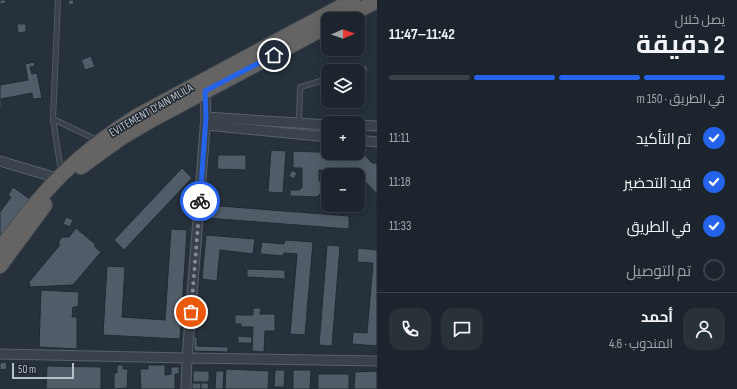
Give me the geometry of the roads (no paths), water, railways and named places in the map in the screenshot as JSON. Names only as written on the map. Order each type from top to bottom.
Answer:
[{"type":"highway","name":"EVITEMENT D'AIN MLILA","points":[[0,248],[39,197],[59,176],[99,141],[137,116],[353,0]]},
{"type":"highway","points":[[356,12],[377,1]]},
{"type":"highway","name":"EVITEMENT D'AIN MLILA","points":[[0,266],[46,203],[71,176],[92,158],[121,138],[205,91],[321,30]]},
{"type":"street","points":[[186,389],[187,358],[206,121],[205,91]]},
{"type":"street","points":[[206,121],[321,125]]},
{"type":"street","points":[[206,121],[321,136]]},
{"type":"street","points":[[365,125],[377,126]]},
{"type":"street","points":[[365,141],[377,142]]},
{"type":"street","points":[[0,161],[59,176]]},
{"type":"street","points":[[0,354],[377,361]]},
{"type":"lane","points":[[58,0],[54,119],[59,176]]},
{"type":"lane","points":[[299,124],[300,87],[321,81]]},
{"type":"lane","points":[[54,119],[99,141]]}]
